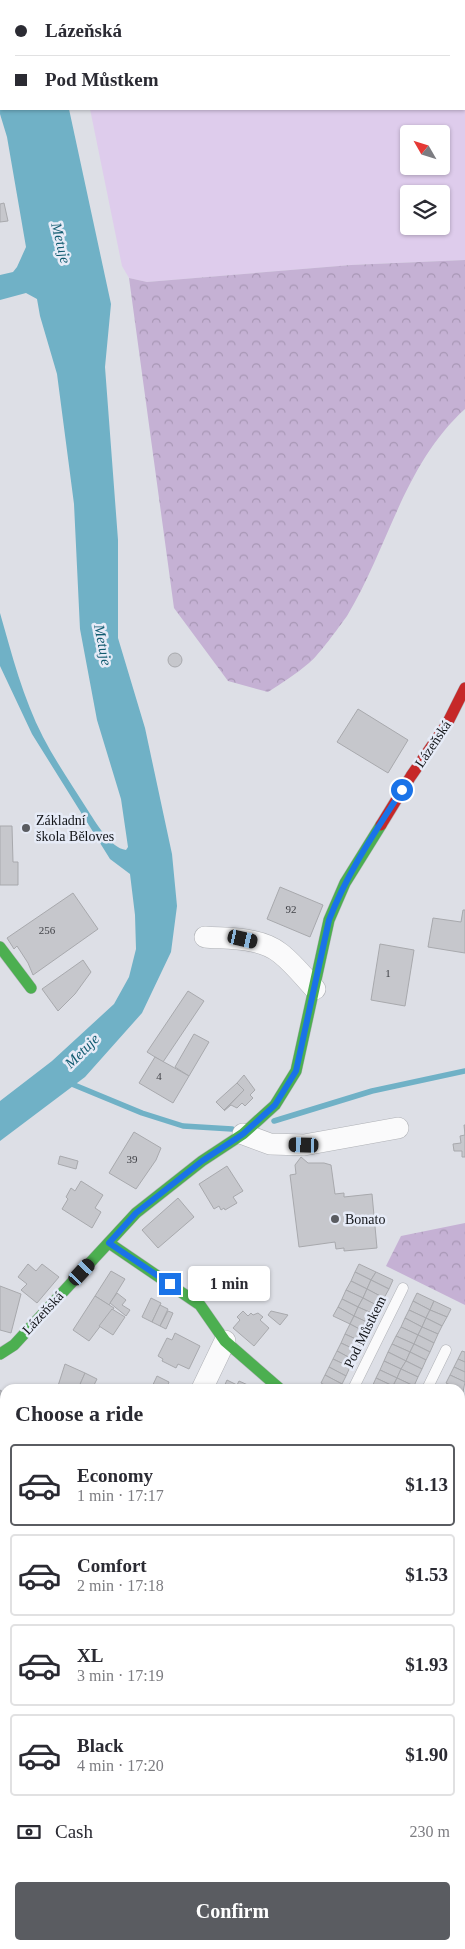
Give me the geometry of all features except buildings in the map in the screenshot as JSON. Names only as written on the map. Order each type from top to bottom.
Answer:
[{"type":"street","name":"Lázeňská","points":[[0,1354],[14,1344],[136,1213],[202,1161],[243,1134],[275,1105],[296,1071],[329,920],[344,884],[411,776],[448,724],[465,688]]},
{"type":"street","points":[[205,937],[243,939],[264,944],[279,952],[315,989]]},
{"type":"street","points":[[0,947],[31,988]]},
{"type":"street","points":[[243,1134],[270,1144],[304,1145],[398,1128]]},
{"type":"street","points":[[109,1243],[200,1305],[225,1341],[274,1384]]},
{"type":"street","points":[[204,1384],[225,1341]]},
{"type":"lane","name":"Pod Můstkem","points":[[356,1384],[403,1288]]},
{"type":"lane","points":[[429,1384],[446,1350]]},
{"type":"shaded area","points":[[90,110],[465,110],[465,260],[351,265],[147,282],[129,278],[122,266]]},
{"type":"green space","points":[[465,260],[465,409],[444,431],[427,455],[398,508],[374,563],[347,616],[318,654],[299,671],[268,692],[228,681],[174,608],[129,278],[147,282],[351,265]]},
{"type":"green space","points":[[465,1223],[465,1305],[386,1266],[401,1236]]},
{"type":"water","name":"Metuje","points":[[0,110],[69,110],[111,304],[105,367],[118,540],[118,638],[145,728],[172,854],[177,906],[171,952],[142,1013],[85,1077],[0,1141],[0,1101],[52,1061],[114,1004],[129,977],[136,949],[135,915],[130,874],[110,859],[32,734],[0,666],[0,613],[24,692],[43,737],[99,827],[114,844],[126,850],[128,847],[121,799],[97,720],[80,629],[74,504],[57,374],[37,299],[26,293],[0,300],[0,275],[13,272],[26,247],[7,137]]},
{"type":"waterway","points":[[274,1121],[372,1091],[465,1071]]},
{"type":"waterway","points":[[67,1082],[142,1113],[183,1126],[232,1129]]},
{"type":"traffic: fast","points":[[0,1354],[14,1345],[136,1213],[202,1161],[243,1134],[275,1105],[296,1071],[329,920],[345,883],[381,825]]},
{"type":"traffic: fast","points":[[0,947],[31,988]]},
{"type":"traffic: fast","points":[[109,1243],[200,1305],[225,1341],[274,1384]]},
{"type":"traffic: jam","points":[[381,825],[411,776],[447,724],[465,688]]},
{"type":"place","name":"Základní škola Běloves","points":[[26,828]]},
{"type":"place","name":"Bonato","points":[[335,1219]]},
{"type":"route","points":[[170,1284],[109,1243],[136,1213],[202,1161],[243,1134],[275,1105],[296,1071],[329,920],[336,902],[344,884],[402,790]]}]
